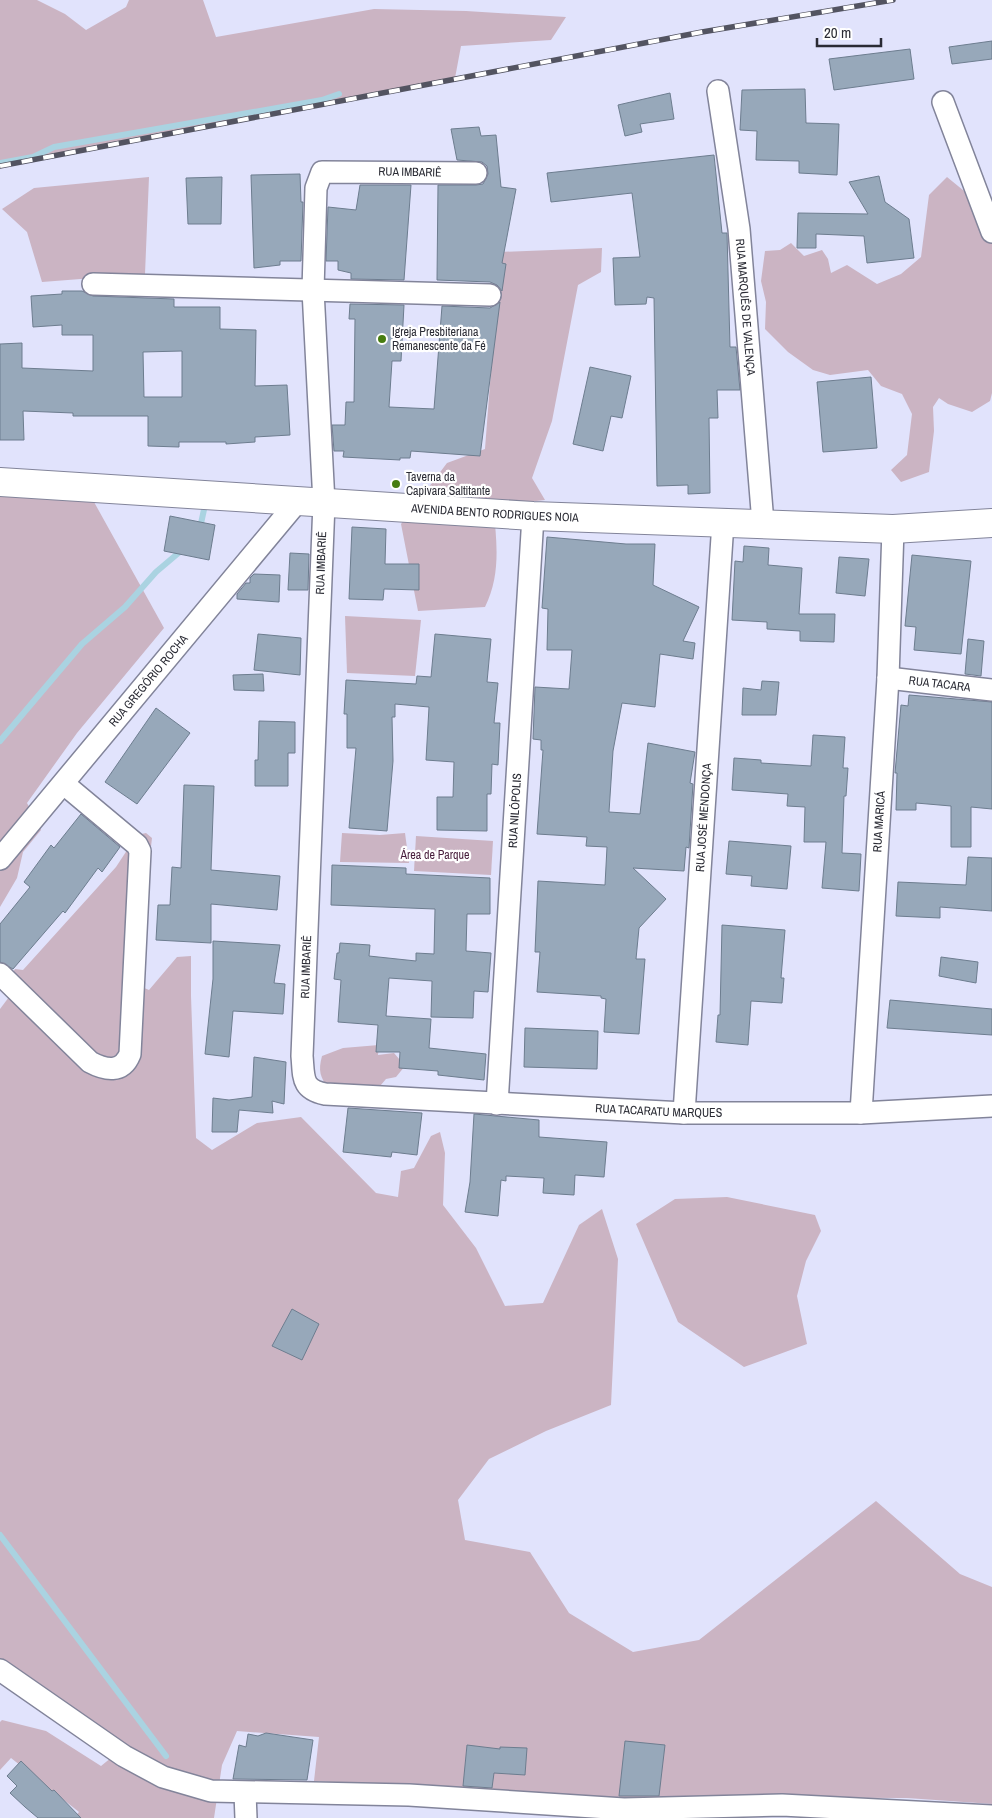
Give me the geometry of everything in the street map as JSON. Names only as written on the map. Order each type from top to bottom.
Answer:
[{"type":"street","name":"RUA MARQUÊS DE VALENÇA","points":[[718,91],[739,228],[763,523]]},
{"type":"street","points":[[943,102],[992,232]]},
{"type":"street","name":"RUA IMBARIÊ","points":[[325,1094],[312,1091],[306,1085],[302,1056],[316,188],[322,172],[476,173]]},
{"type":"street","points":[[93,284],[490,295]]},
{"type":"street","name":"AVENIDA BENTO RODRIGUES NOIA","points":[[0,482],[533,516],[893,529],[992,523]]},
{"type":"street","name":"RUA GREGÓRIO ROCHA","points":[[0,859],[310,503]]},
{"type":"street","name":"RUA NILÓPOLIS","points":[[497,1104],[533,516]]},
{"type":"street","name":"RUA JOSÉ MENDONÇA","points":[[684,1114],[723,522]]},
{"type":"street","name":"RUA MARICÁ","points":[[862,1113],[888,678],[893,529]]},
{"type":"street","name":"RUA TACARA","points":[[888,678],[992,690]]},
{"type":"street","points":[[0,974],[90,1062],[103,1068],[113,1069],[122,1066],[127,1061],[130,1054],[140,851],[137,845],[64,784]]},
{"type":"street","name":"RUA TACARATU MARQUES","points":[[325,1094],[684,1114],[862,1113],[992,1106]]},
{"type":"street","points":[[0,1670],[124,1756],[163,1777],[211,1791],[410,1795],[624,1808],[782,1805],[992,1816]]},
{"type":"street","points":[[245,1793],[246,1818]]},
{"type":"green space","points":[[0,0],[37,0],[65,14],[86,30],[126,7],[129,0],[203,0],[216,37],[374,9],[466,11],[566,17],[551,40],[461,46],[455,78],[0,164]]},
{"type":"green space","points":[[149,177],[145,274],[42,282],[27,232],[2,209],[34,188]]},
{"type":"green space","points":[[947,177],[969,195],[992,204],[992,393],[990,401],[972,412],[948,404],[939,398],[933,407],[934,431],[929,472],[901,482],[891,470],[907,455],[912,414],[902,394],[881,386],[868,370],[830,375],[813,370],[788,352],[765,329],[766,302],[761,281],[765,251],[780,250],[791,243],[804,256],[822,250],[828,259],[831,273],[847,265],[877,284],[901,274],[921,257],[929,195]]},
{"type":"green space","points":[[602,248],[601,272],[578,285],[552,421],[532,478],[545,500],[493,506],[497,558],[494,583],[485,607],[418,611],[401,524],[447,463],[485,449],[500,252]]},
{"type":"green space","points":[[0,486],[89,493],[164,628],[77,733],[27,803],[41,830],[23,852],[17,878],[0,907]]},
{"type":"green space","points":[[345,616],[421,620],[415,676],[347,673]]},
{"type":"green space","points":[[146,833],[152,838],[135,984],[149,990],[177,957],[191,956],[196,1138],[212,1150],[257,1123],[301,1117],[376,1193],[398,1197],[401,1171],[414,1168],[431,1136],[440,1132],[445,1153],[443,1205],[476,1248],[505,1306],[543,1303],[579,1225],[602,1209],[618,1259],[611,1405],[546,1431],[489,1459],[458,1500],[465,1540],[530,1552],[569,1613],[633,1652],[699,1640],[876,1501],[960,1574],[992,1587],[992,1804],[907,1798],[583,1797],[314,1781],[319,1737],[237,1731],[222,1765],[214,1818],[74,1818],[79,1812],[11,1758],[0,1770],[0,1722],[2,1720],[46,1731],[101,1766],[122,1749],[0,1662],[0,1009],[15,989],[11,975],[15,969],[23,970],[116,867],[137,835]]},
{"type":"green space","points":[[342,833],[380,835],[405,833],[409,863],[340,862]]},
{"type":"green space","name":"Área de Parque","points":[[416,836],[493,841],[491,875],[414,871]]},
{"type":"green space","points":[[379,1045],[378,1055],[394,1053],[405,1066],[396,1077],[386,1079],[380,1086],[366,1089],[329,1089],[321,1074],[322,1056],[343,1048]]},
{"type":"green space","points":[[727,1197],[815,1215],[821,1231],[806,1261],[797,1296],[807,1344],[744,1367],[678,1322],[636,1224],[675,1199]]},
{"type":"building","points":[[992,41],[992,59],[952,64],[949,47]]},
{"type":"building","points":[[910,49],[914,79],[834,90],[829,59]]},
{"type":"building","points":[[805,89],[806,123],[839,124],[837,175],[799,173],[799,161],[756,160],[757,131],[740,130],[742,90]]},
{"type":"building","points":[[670,93],[674,119],[640,124],[642,132],[625,136],[618,105]]},
{"type":"building","points":[[479,127],[481,136],[496,135],[501,187],[516,189],[502,263],[506,264],[502,291],[497,285],[490,282],[437,280],[438,185],[483,184],[488,174],[487,166],[482,162],[457,160],[451,129]]},
{"type":"building","points":[[714,155],[722,233],[727,233],[730,347],[736,347],[740,390],[717,390],[718,418],[709,418],[710,493],[688,494],[688,485],[657,486],[654,298],[647,297],[646,304],[615,305],[613,258],[640,257],[632,193],[551,202],[547,173]]},
{"type":"building","points":[[300,174],[301,202],[303,202],[301,261],[280,261],[280,265],[254,268],[251,175]]},
{"type":"building","points":[[879,176],[885,202],[909,219],[914,258],[867,263],[864,236],[816,234],[816,248],[797,248],[798,213],[868,214],[849,182]]},
{"type":"building","points":[[222,177],[221,224],[188,224],[186,178]]},
{"type":"building","points":[[360,185],[411,185],[404,280],[351,279],[351,273],[338,270],[338,261],[326,261],[328,207],[356,210]]},
{"type":"building","points":[[62,291],[82,291],[93,296],[174,299],[174,307],[220,307],[220,329],[256,330],[255,386],[287,385],[290,435],[255,437],[255,442],[226,444],[226,442],[179,442],[179,447],[148,446],[148,416],[73,416],[73,413],[23,411],[24,440],[0,440],[0,344],[22,343],[22,368],[93,371],[93,335],[62,335],[62,325],[33,327],[31,296],[62,294]],"holes":[[[182,351],[182,397],[144,397],[143,352]]]},
{"type":"building","points":[[500,302],[480,456],[411,451],[410,458],[400,458],[400,460],[343,457],[344,451],[334,451],[332,425],[345,425],[346,402],[354,402],[355,319],[349,319],[350,304],[404,305],[401,361],[392,361],[389,407],[434,409],[442,306],[490,308]]},
{"type":"building","points":[[590,367],[631,376],[622,418],[611,416],[603,451],[573,444]]},
{"type":"building","points":[[871,377],[877,448],[823,452],[817,382]]},
{"type":"building","points":[[170,516],[215,525],[209,560],[164,551]]},
{"type":"building","points":[[352,527],[386,529],[385,564],[419,564],[419,590],[384,589],[383,600],[349,599]]},
{"type":"building","points":[[547,537],[626,544],[655,544],[653,585],[699,607],[683,641],[695,643],[693,659],[660,654],[655,707],[622,703],[613,751],[609,812],[640,814],[648,743],[695,752],[690,783],[693,784],[689,848],[686,847],[684,871],[633,868],[666,899],[639,928],[636,959],[645,959],[639,1034],[604,1032],[606,999],[601,998],[601,996],[537,992],[540,952],[535,952],[538,881],[605,885],[607,847],[586,846],[587,837],[537,834],[543,750],[541,750],[541,740],[533,739],[535,687],[569,689],[572,650],[547,650],[548,609],[542,608]]},
{"type":"building","points":[[744,546],[769,548],[768,565],[802,568],[799,614],[835,614],[834,642],[800,641],[800,631],[767,629],[767,622],[732,620],[735,561],[743,562]]},
{"type":"building","points":[[290,553],[309,554],[308,590],[288,590]]},
{"type":"building","points":[[912,555],[971,561],[961,654],[914,650],[916,627],[905,626]]},
{"type":"building","points":[[839,557],[869,559],[865,596],[836,593]]},
{"type":"building","points":[[254,574],[280,575],[279,602],[237,599],[237,594],[246,583],[250,583],[250,578]]},
{"type":"building","points":[[258,634],[301,638],[300,675],[254,670]]},
{"type":"building","points":[[435,634],[491,639],[487,682],[498,683],[494,723],[500,723],[498,765],[492,764],[491,794],[487,794],[487,831],[437,830],[437,797],[453,797],[454,762],[426,760],[429,707],[395,704],[395,717],[392,717],[393,761],[387,831],[349,828],[356,748],[347,748],[347,714],[344,714],[346,680],[416,684],[417,676],[431,677]]},
{"type":"building","points":[[968,639],[984,641],[981,676],[965,674]]},
{"type":"building","points":[[263,674],[264,691],[234,690],[233,675]]},
{"type":"building","points":[[762,681],[779,682],[776,715],[742,715],[743,688],[761,690]]},
{"type":"building","points":[[909,695],[992,702],[992,809],[971,807],[971,847],[951,847],[951,806],[916,803],[916,810],[896,810],[897,773],[895,773],[901,705],[908,706]]},
{"type":"building","points":[[156,708],[190,733],[137,804],[105,782]]},
{"type":"building","points":[[259,721],[295,722],[295,753],[288,753],[288,786],[255,786],[255,760],[258,760]]},
{"type":"building","points":[[813,735],[845,737],[843,768],[848,768],[846,796],[844,796],[842,853],[861,854],[859,891],[822,888],[826,842],[804,842],[805,807],[787,806],[788,794],[732,790],[734,758],[761,760],[761,763],[811,766]]},
{"type":"building","points":[[184,785],[214,786],[211,870],[280,876],[277,910],[211,904],[211,943],[156,940],[158,905],[170,905],[172,867],[181,868]]},
{"type":"building","points":[[81,814],[120,847],[102,872],[98,868],[65,913],[63,911],[13,969],[0,962],[0,924],[30,887],[24,882],[51,845],[54,848]]},
{"type":"building","points":[[729,841],[791,846],[787,889],[751,886],[752,876],[726,874]]},
{"type":"building","points":[[968,857],[992,858],[992,911],[940,907],[940,918],[896,916],[898,882],[966,885]]},
{"type":"building","points":[[332,865],[406,868],[406,874],[490,878],[490,914],[467,914],[466,951],[491,953],[488,992],[474,991],[473,1018],[431,1017],[432,981],[389,978],[386,1016],[431,1019],[429,1048],[486,1054],[484,1080],[438,1075],[438,1071],[399,1068],[400,1052],[376,1052],[378,1025],[338,1022],[341,980],[334,979],[340,943],[370,945],[369,956],[416,961],[416,953],[434,954],[435,909],[331,905]]},
{"type":"building","points":[[722,925],[785,930],[781,978],[784,978],[782,1003],[751,1001],[748,1045],[716,1042],[718,1015],[720,1015]]},
{"type":"building","points":[[213,941],[280,945],[274,983],[285,984],[283,1014],[233,1011],[229,1057],[205,1054],[213,979]]},
{"type":"building","points":[[941,957],[978,962],[976,983],[939,976]]},
{"type":"building","points":[[890,1000],[992,1009],[992,1035],[887,1028]]},
{"type":"building","points":[[525,1028],[598,1031],[597,1069],[524,1067]]},
{"type":"building","points":[[254,1057],[286,1062],[284,1104],[272,1101],[273,1113],[239,1110],[237,1132],[212,1132],[213,1098],[229,1100],[252,1097]]},
{"type":"building","points":[[348,1108],[422,1113],[417,1155],[392,1152],[391,1157],[343,1152]]},
{"type":"building","points":[[474,1114],[539,1120],[539,1137],[607,1142],[604,1177],[575,1175],[574,1195],[543,1193],[544,1178],[506,1176],[506,1181],[501,1180],[498,1216],[465,1212],[470,1182]]},
{"type":"building","points":[[292,1309],[319,1324],[302,1360],[272,1346]]},
{"type":"building","points":[[266,1733],[313,1740],[307,1780],[233,1779],[239,1745],[246,1747],[248,1734],[258,1736]]},
{"type":"building","points":[[625,1741],[665,1745],[659,1796],[619,1796]]},
{"type":"building","points":[[467,1745],[500,1749],[500,1747],[527,1748],[525,1775],[494,1773],[492,1788],[463,1786]]},
{"type":"building","points":[[21,1761],[52,1791],[54,1790],[81,1818],[38,1818],[10,1793],[17,1786],[7,1776]]},
{"type":"waterway","points":[[0,163],[33,157],[54,147],[322,100],[339,94]]},
{"type":"waterway","points":[[200,528],[205,505]]},
{"type":"waterway","points":[[0,741],[82,644],[125,607],[156,572],[182,550]]},
{"type":"waterway","points":[[0,1535],[166,1756]]},
{"type":"railway","points":[[0,166],[702,32],[893,0]]},
{"type":"place","name":"Igreja Presbiteriana Remanescente da Fé","points":[[382,339]]},
{"type":"place","name":"Taverna da Capivara Saltitante","points":[[396,484]]}]
